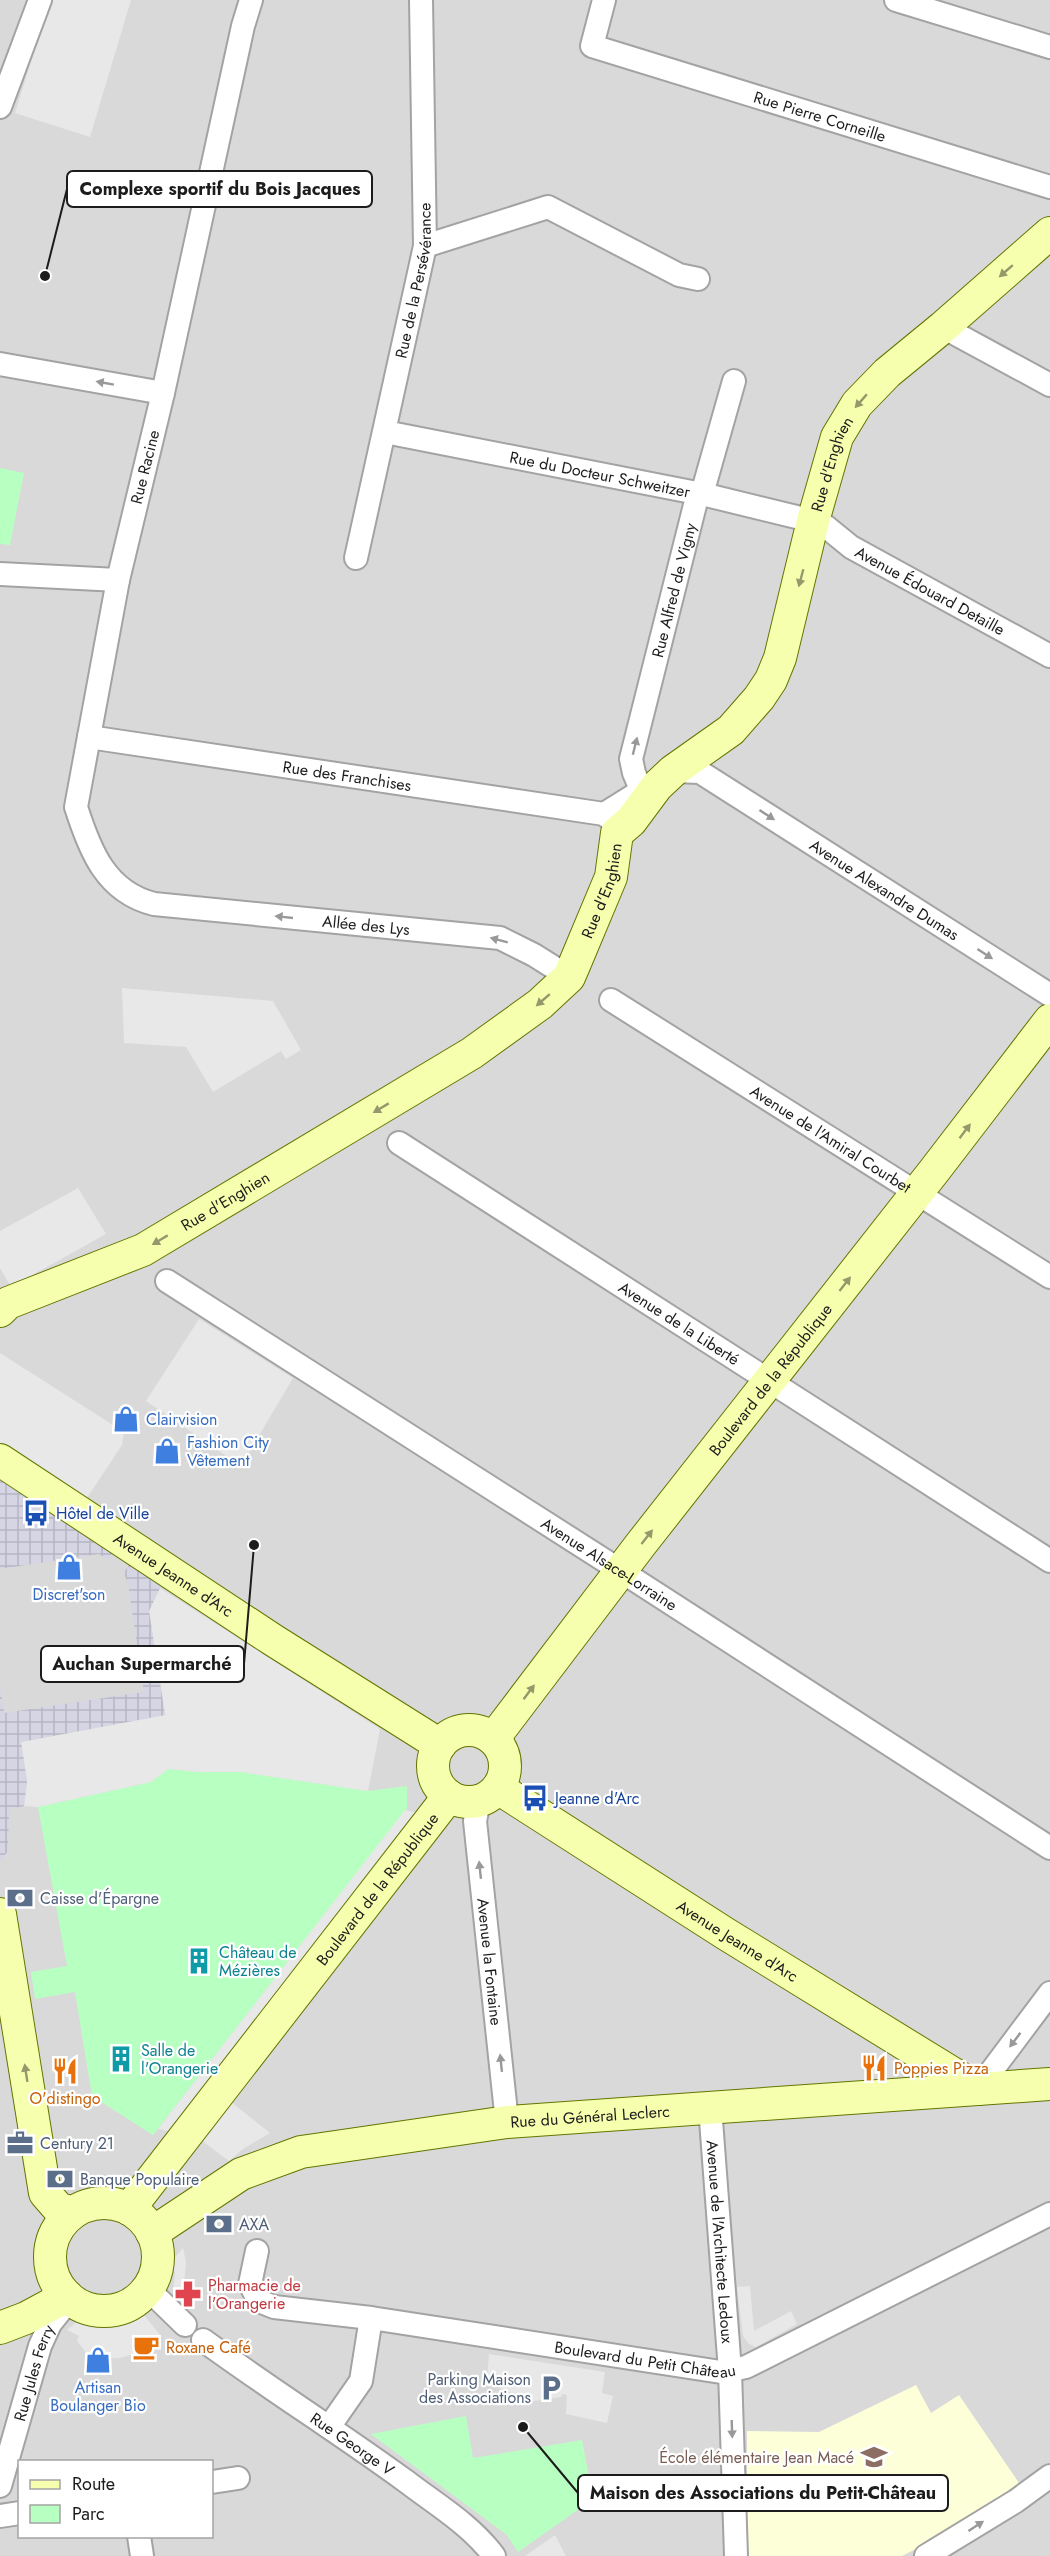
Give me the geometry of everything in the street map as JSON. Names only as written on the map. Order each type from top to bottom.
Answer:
[{"type":"street","points":[[0,107],[40,0]]},
{"type":"street","name":"Rue Racine","points":[[154,904],[138,901],[105,875],[85,833],[76,807],[118,580],[163,393],[243,26],[251,0]]},
{"type":"street","name":"Rue de la Persévérance","points":[[356,558],[425,246],[421,0]]},
{"type":"street","name":"Rue Pierre Corneille","points":[[604,0],[592,46],[1050,187]]},
{"type":"street","points":[[896,0],[1050,47]]},
{"type":"street","points":[[425,246],[548,207],[679,275],[698,279]]},
{"type":"street","name":"Rue d'Enghien","points":[[0,1311],[8,1303],[154,1244],[472,1053],[540,1004],[569,977],[611,877],[617,833],[630,806],[673,771],[726,734],[759,698],[771,680],[780,658],[813,521],[837,437],[857,404],[887,373],[1050,233]]},
{"type":"street","points":[[943,327],[1050,385]]},
{"type":"street","points":[[0,364],[163,393]]},
{"type":"street","name":"Rue Alfred de Vigny","points":[[630,806],[631,759],[696,501],[702,494],[734,381]]},
{"type":"street","name":"Rue du Docteur Schweitzer","points":[[385,432],[702,494],[813,521]]},
{"type":"street","name":"Avenue Édouard Detaille","points":[[813,521],[824,525],[851,547],[1050,656]]},
{"type":"street","points":[[0,574],[118,580]]},
{"type":"street","points":[[718,783],[711,764],[726,734]]},
{"type":"street","name":"Rue des Franchises","points":[[89,737],[630,806]]},
{"type":"street","name":"Avenue Alexandre Dumas","points":[[673,771],[700,772],[1050,995]]},
{"type":"street","name":"Allée des Lys","points":[[154,904],[500,938],[534,955],[569,977]]},
{"type":"street","name":"Avenue de l'Amiral Courbet","points":[[611,1000],[1050,1277]]},
{"type":"street","name":"Boulevard de la République","points":[[493,1739],[768,1381],[918,1192],[1050,1020]]},
{"type":"street","name":"Avenue de la Liberté","points":[[399,1143],[1050,1561]]},
{"type":"street","name":"Avenue Alsace-Lorraine","points":[[167,1281],[1050,1848]]},
{"type":"street","name":"Avenue Jeanne d'Arc","points":[[0,1460],[273,1641],[440,1745]]},
{"type":"street","points":[[465,1730],[475,1730],[493,1739],[505,1757],[506,1768],[475,1795],[440,1788],[433,1767],[440,1745],[455,1732],[465,1730]]},
{"type":"street","name":"Boulevard de la République","points":[[129,2209],[475,1795]]},
{"type":"street","name":"Avenue Jeanne d'Arc","points":[[475,1795],[726,1934],[978,2089]]},
{"type":"street","name":"Avenue la Fontaine","points":[[475,1795],[475,1821],[507,2122]]},
{"type":"street","points":[[0,1914],[45,2193],[58,2208],[72,2212]]},
{"type":"street","points":[[978,2089],[1050,1994]]},
{"type":"street","name":"Rue du Général Leclerc","points":[[152,2233],[241,2174],[301,2152],[507,2122],[1050,2084]]},
{"type":"street","name":"Avenue de l'Architecte Ledoux","points":[[710,2107],[730,2371],[736,2556]]},
{"type":"street","points":[[100,2203],[115,2204],[129,2209],[142,2219],[152,2233],[157,2261],[154,2275],[138,2298],[125,2306],[111,2310],[97,2310],[82,2306],[64,2291],[50,2261],[51,2245],[57,2229],[72,2212],[86,2206],[100,2203]]},
{"type":"street","name":"Boulevard du Petit Château","points":[[257,2252],[250,2284],[259,2301],[274,2307],[371,2318],[703,2370],[730,2371],[746,2367],[1050,2214]]},
{"type":"street","points":[[147,2288],[185,2325]]},
{"type":"street","points":[[0,2323],[64,2291]]},
{"type":"street","points":[[0,2328],[26,2318],[64,2291]]},
{"type":"street","name":"Rue Jules Ferry","points":[[0,2486],[40,2346],[64,2291]]},
{"type":"street","points":[[329,2427],[361,2381],[371,2318]]},
{"type":"street","name":"Rue George V","points":[[203,2340],[466,2526],[484,2542],[494,2556]]},
{"type":"street","points":[[926,2556],[1016,2501],[1050,2476]]},
{"type":"street","points":[[213,2482],[238,2478]]},
{"type":"street","points":[[0,2516],[18,2513]]},
{"type":"street","points":[[139,2538],[142,2556]]},
{"type":"shaded area","points":[[0,0],[1050,0],[1050,2556],[0,2556]]},
{"type":"shaded area","points":[[50,0],[131,0],[90,137],[15,113]]},
{"type":"shaded area","points":[[122,988],[273,1001],[301,1050],[286,1059],[281,1051],[213,1092],[186,1047],[124,1043]]},
{"type":"shaded area","points":[[78,1188],[106,1234],[11,1287],[0,1268],[0,1231]]},
{"type":"shaded area","points":[[199,1319],[293,1378],[241,1466],[146,1401]]},
{"type":"shaded area","points":[[0,1353],[124,1432],[122,1445],[85,1501],[0,1447]]},
{"type":"shaded area","points":[[0,1471],[161,1578],[160,1588],[149,1611],[165,1715],[21,1742],[27,1781],[24,1806],[9,1809],[8,1851],[0,1861],[0,1686],[4,1713],[144,1692],[128,1583],[123,1571],[130,1563],[113,1552],[108,1560],[99,1554],[0,1569]]},
{"type":"shaded area","points":[[160,1588],[380,1729],[368,1791],[241,1772],[168,1769],[151,1782],[38,1807],[24,1806],[27,1781],[21,1742],[165,1715],[149,1611]]},
{"type":"shaded area","points":[[405,1810],[419,1813],[173,2132],[158,2129]]},
{"type":"shaded area","points":[[226,2098],[270,2133],[243,2149],[229,2161],[197,2137]]},
{"type":"shaded area","points":[[183,2248],[186,2262],[183,2296],[173,2294],[175,2273],[171,2262]]},
{"type":"shaded area","points":[[750,2286],[754,2331],[791,2311],[797,2324],[756,2347],[749,2344],[743,2336],[737,2287]]},
{"type":"shaded area","points":[[140,2310],[161,2336],[137,2353],[120,2358],[91,2359],[77,2341],[79,2336],[67,2330],[81,2318],[111,2321]]},
{"type":"shaded area","name":"Parking Maison des Associations","points":[[489,2354],[605,2372],[602,2393],[613,2396],[607,2423],[566,2414],[567,2395],[562,2394],[561,2397],[527,2402],[525,2394],[501,2391],[499,2384],[490,2385],[487,2378]]},
{"type":"shaded area","name":"École élémentaire Jean Macé","points":[[916,2385],[931,2413],[959,2395],[1019,2483],[945,2534],[902,2556],[747,2556],[747,2431],[819,2432]]},
{"type":"shaded area","points":[[555,2535],[566,2556],[525,2556]]},
{"type":"green space","points":[[0,468],[24,473],[10,545],[0,544]]},
{"type":"green space","points":[[168,1769],[241,1772],[368,1791],[407,1786],[407,1808],[153,2135],[92,2096],[75,1992],[35,1999],[31,1972],[67,1966],[38,1807],[151,1782]]},
{"type":"green space","points":[[466,2416],[473,2458],[582,2440],[593,2499],[518,2552],[507,2535],[371,2434]]},
{"type":"place","name":"Complexe sportif du Bois Jacques","points":[[45,276]]},
{"type":"place","name":"Clairvision","points":[[126,1419]]},
{"type":"place","name":"Fashion City Vêtement","points":[[167,1451]]},
{"type":"place","name":"Hôtel de Ville","points":[[36,1513]]},
{"type":"place","name":"Auchan Supermarché","points":[[254,1545]]},
{"type":"place","name":"Discret'son","points":[[69,1567]]},
{"type":"place","name":"Jeanne d'Arc","points":[[535,1798]]},
{"type":"place","name":"Caisse d'Épargne","points":[[20,1898]]},
{"type":"place","name":"Château de Mézières","points":[[199,1961]]},
{"type":"place","name":"Salle de l'Orangerie","points":[[121,2059]]},
{"type":"place","name":"Poppies Pizza","points":[[874,2068]]},
{"type":"place","name":"O'distingo","points":[[65,2071]]},
{"type":"place","name":"Century 21","points":[[20,2143]]},
{"type":"place","name":"Banque Populaire","points":[[60,2179]]},
{"type":"place","name":"AXA","points":[[219,2224]]},
{"type":"place","name":"Pharmacie de l'Orangerie","points":[[188,2294]]},
{"type":"place","name":"Roxane Café","points":[[146,2347]]},
{"type":"place","name":"Artisan Boulanger Bio","points":[[98,2360]]},
{"type":"place","name":"Parking Maison des Associations","points":[[551,2388]]},
{"type":"place","name":"Maison des Associations du Petit-Château","points":[[523,2427]]},
{"type":"place","name":"École élémentaire Jean Macé","points":[[874,2457]]}]
